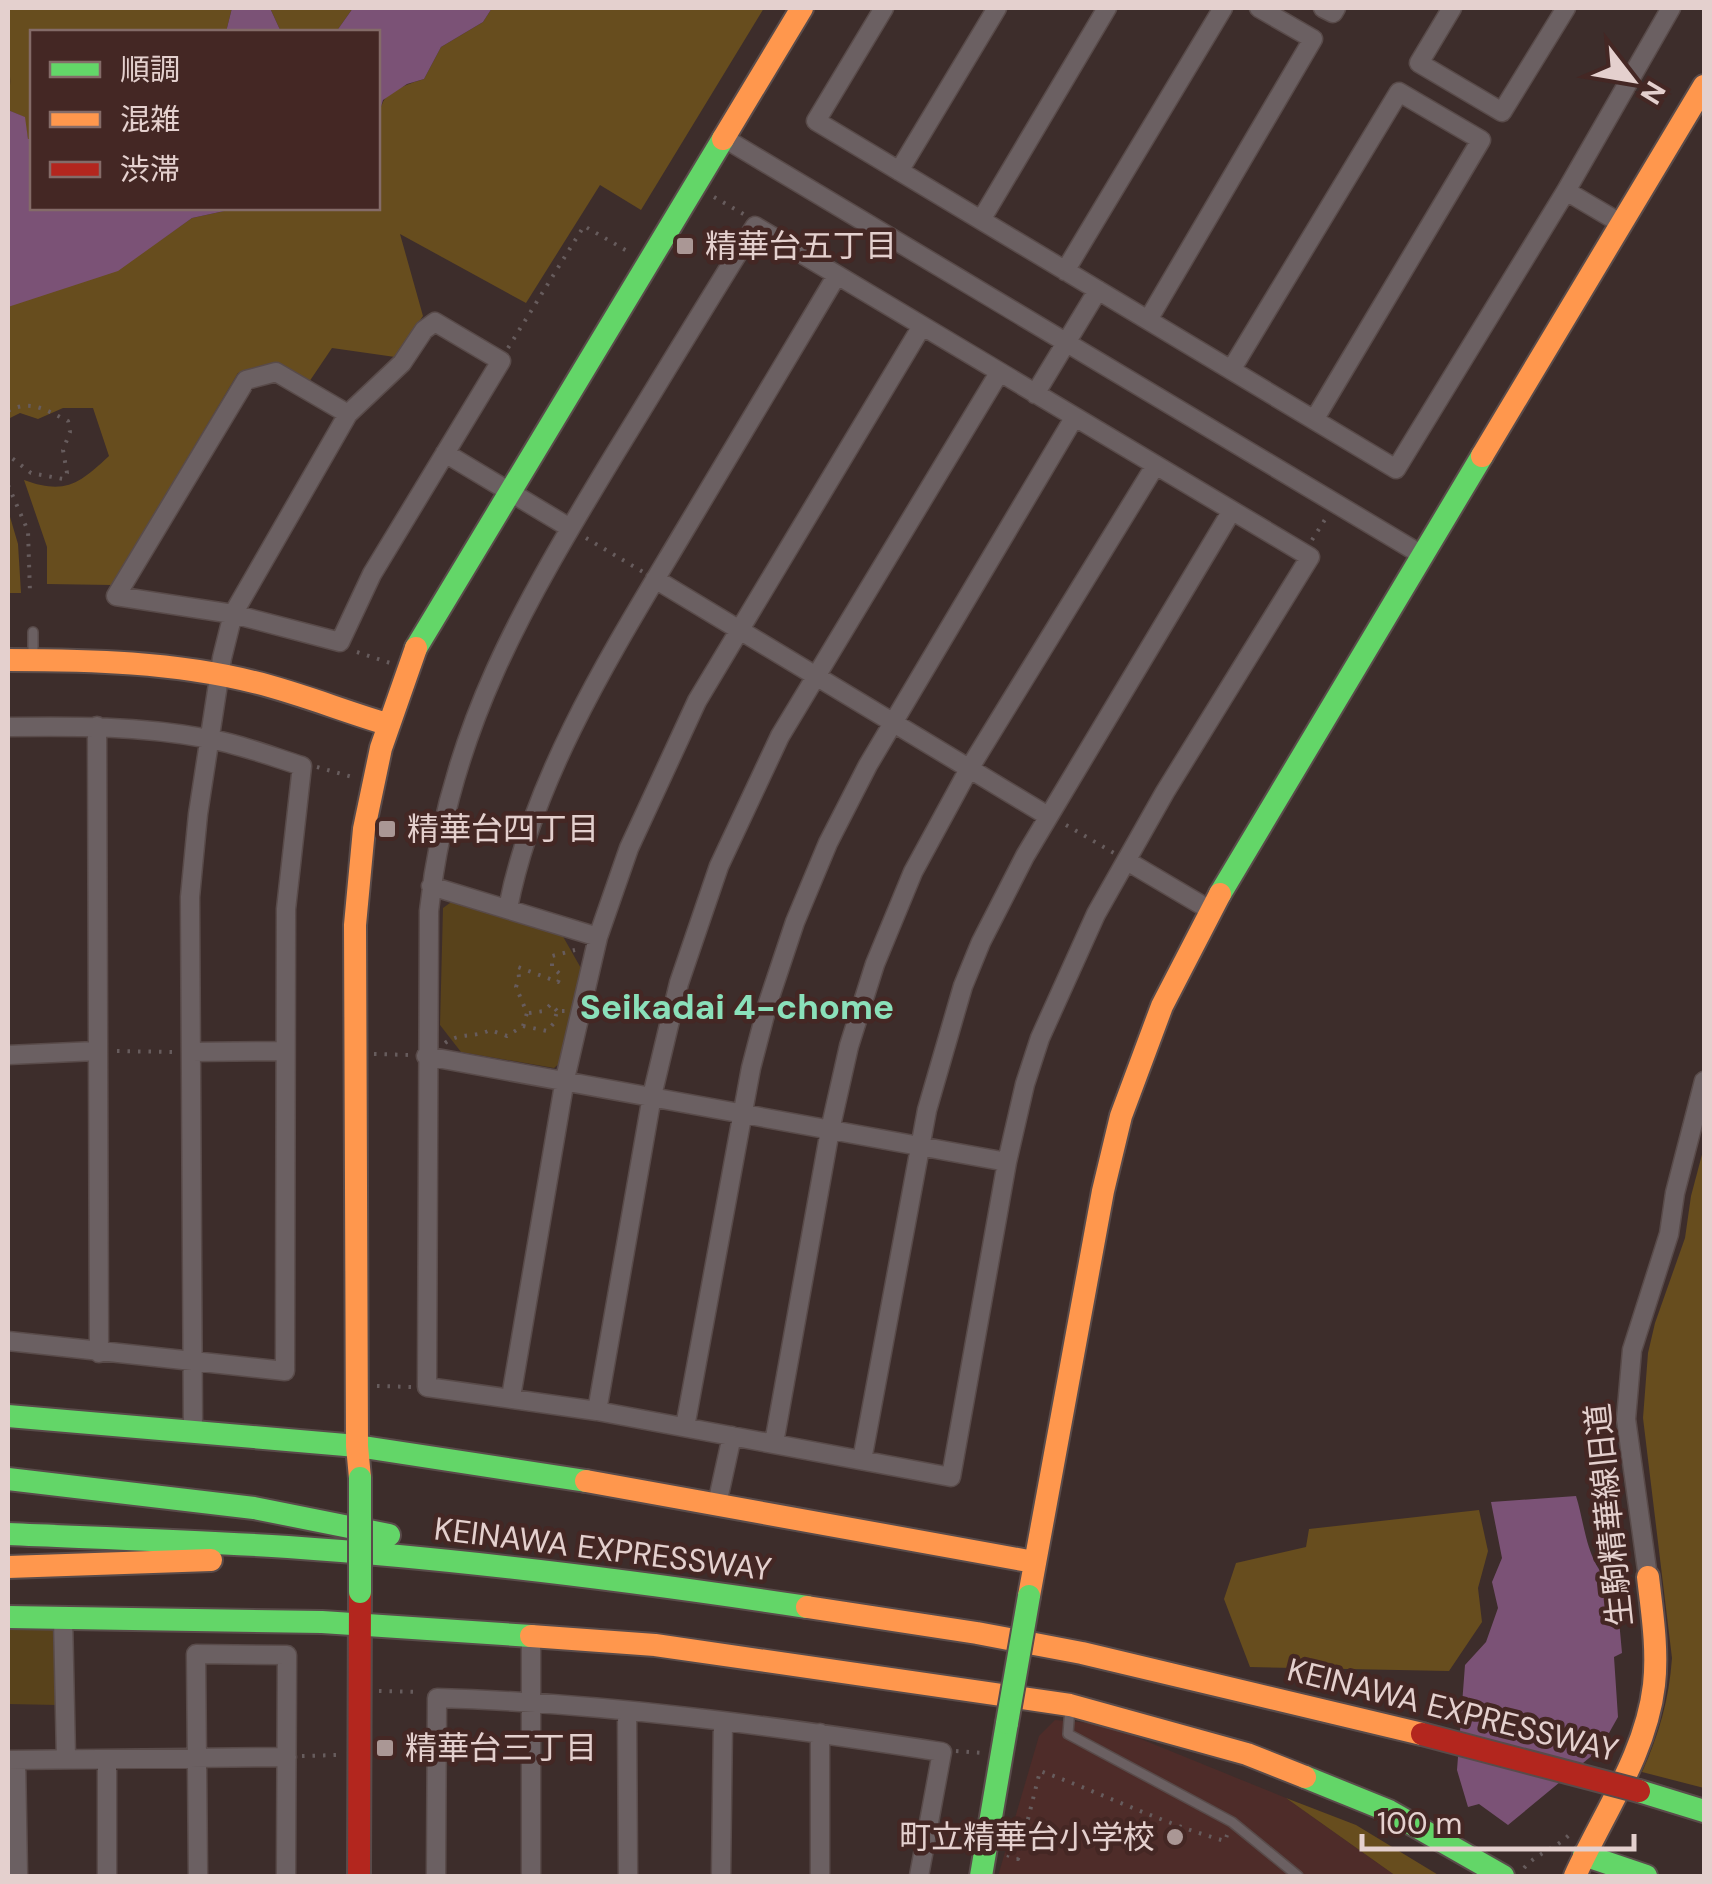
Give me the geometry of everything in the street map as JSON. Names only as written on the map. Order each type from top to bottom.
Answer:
[{"type":"main road","points":[[359,1876],[355,925],[364,829],[387,724],[416,648],[802,8]]},
{"type":"main road","points":[[981,1876],[1103,1191],[1120,1116],[1162,1006],[1210,910],[1704,86]]},
{"type":"main road","points":[[8,660],[135,662],[219,674],[387,724]]},
{"type":"main road","points":[[8,1416],[357,1446],[717,1504],[1034,1562]]},
{"type":"main road","points":[[8,1479],[254,1508],[660,1585]]},
{"type":"main road","name":"KEINAWA EXPRESSWAY","points":[[8,1534],[286,1547],[441,1560],[660,1585],[977,1633],[1127,1662],[1184,1679],[1422,1734],[1704,1812]]},
{"type":"main road","name":"KEINAWA EXPRESSWAY","points":[[8,1547],[245,1558],[547,1583],[1184,1679]]},
{"type":"main road","points":[[8,1567],[245,1558]]},
{"type":"main road","name":"生駒精華線旧道","points":[[1579,1866],[1645,1726],[1654,1688],[1655,1658],[1648,1578]]},
{"type":"main road","points":[[8,1617],[322,1622],[531,1635],[672,1647],[1070,1705],[1247,1754],[1389,1810],[1514,1872]]},
{"type":"main road","points":[[1579,1866],[1646,1876]]},
{"type":"street","points":[[884,8],[816,121],[1396,470],[1566,191],[1671,8]]},
{"type":"street","points":[[899,171],[997,8]]},
{"type":"street","points":[[981,220],[1107,8]]},
{"type":"street","points":[[1065,270],[1223,8]]},
{"type":"street","points":[[1148,320],[1314,39],[1260,8]]},
{"type":"street","points":[[1323,8],[1333,13],[1336,8]]},
{"type":"street","points":[[1452,8],[1419,63],[1502,112],[1566,8]]},
{"type":"street","points":[[1231,370],[1399,92],[1481,140],[1314,420]]},
{"type":"street","points":[[724,138],[1422,555]]},
{"type":"street","points":[[1566,191],[1622,224]]},
{"type":"street","points":[[754,226],[1310,557],[1165,792],[1076,953],[1052,1008],[1024,1084],[1007,1162],[951,1477],[596,1411],[427,1388],[426,1056],[432,886],[451,792],[483,692],[509,636],[570,528],[754,226]]},
{"type":"street","points":[[508,908],[525,847],[562,752],[622,634],[837,275]]},
{"type":"street","points":[[1035,394],[1098,290]]},
{"type":"street","points":[[193,1432],[190,897],[208,738],[233,614],[348,414],[402,364],[424,330],[435,322],[500,360],[372,574],[340,642],[233,614],[116,596],[246,380],[276,372],[348,414]]},
{"type":"street","points":[[510,1397],[580,1013],[598,937],[630,848],[671,752],[739,630],[922,326]]},
{"type":"street","points":[[596,1411],[652,1096],[679,983],[719,866],[758,778],[815,676],[998,372]]},
{"type":"street","points":[[685,1427],[751,1068],[794,922],[834,830],[893,723],[1074,418]]},
{"type":"street","points":[[445,453],[570,528]]},
{"type":"street","points":[[774,1443],[830,1130],[849,1046],[875,964],[914,872],[969,769],[1154,466]]},
{"type":"street","points":[[862,1460],[937,1068],[963,986],[1002,898],[1048,816],[1231,512]]},
{"type":"street","points":[[655,579],[1048,816]]},
{"type":"street","points":[[97,726],[98,1353]]},
{"type":"street","points":[[8,727],[97,726],[208,738],[302,766],[286,908],[285,1371],[8,1341]]},
{"type":"street","points":[[1127,861],[1210,910]]},
{"type":"street","points":[[432,886],[598,937]]},
{"type":"street","points":[[8,1055],[96,1051]]},
{"type":"street","points":[[192,1052],[286,1052]]},
{"type":"street","points":[[426,1056],[1007,1162]]},
{"type":"street","name":"生駒精華線旧道","points":[[1648,1578],[1626,1418],[1632,1350],[1669,1234],[1675,1193],[1704,1081]]},
{"type":"street","points":[[717,1504],[732,1436]]},
{"type":"street","points":[[63,1618],[66,1758]]},
{"type":"street","points":[[531,1635],[531,1876]]},
{"type":"street","points":[[198,1876],[196,1654],[287,1655],[286,1876]]},
{"type":"street","points":[[436,1876],[437,1698],[529,1701],[820,1733],[942,1752],[919,1876]]},
{"type":"street","points":[[627,1712],[628,1876]]},
{"type":"street","points":[[720,1876],[723,1722]]},
{"type":"street","points":[[820,1733],[820,1876]]},
{"type":"street","points":[[18,1876],[12,1760],[287,1757]]},
{"type":"street","points":[[106,1759],[107,1876]]},
{"type":"lane","points":[[33,632],[33,660]]},
{"type":"lane","points":[[1070,1705],[1068,1734],[1232,1822],[1298,1876]]},
{"type":"path","points":[[712,195],[746,216],[754,226]]},
{"type":"path","points":[[500,360],[584,226],[633,254]]},
{"type":"path","points":[[8,411],[36,404],[68,421],[70,432],[63,450],[67,473],[63,479],[32,473],[8,455]]},
{"type":"path","points":[[8,484],[28,531],[32,554],[30,593]]},
{"type":"path","points":[[1304,553],[1328,514]]},
{"type":"path","points":[[570,528],[655,579]]},
{"type":"path","points":[[340,642],[393,664]]},
{"type":"path","points":[[302,766],[357,778]]},
{"type":"path","points":[[1048,816],[1127,861]]},
{"type":"path","points":[[374,1054],[426,1056],[455,1036],[495,1030],[507,1036],[523,1026],[527,1013],[516,987],[520,978],[518,967],[558,982],[561,975],[552,967],[552,956],[568,954],[598,937]]},
{"type":"path","points":[[523,1026],[547,1030],[554,1023],[556,1011],[551,1004],[544,1010],[527,1013]]},
{"type":"path","points":[[556,1011],[580,1013]]},
{"type":"path","points":[[96,1051],[192,1052]]},
{"type":"path","points":[[376,1386],[427,1388]]},
{"type":"path","points":[[377,1691],[424,1692],[437,1698]]},
{"type":"path","points":[[942,1752],[989,1754]]},
{"type":"path","points":[[287,1757],[340,1755]]},
{"type":"path","points":[[1009,1838],[1007,1857],[1018,1860],[1040,1771],[1108,1795],[1184,1830],[1225,1842],[1232,1822]]},
{"type":"path","points":[[1514,1872],[1536,1855],[1558,1846],[1579,1824]]},
{"type":"shaded area","points":[[8,8],[232,8],[226,30],[30,30],[30,140],[24,117],[8,110]]},
{"type":"shaded area","points":[[232,8],[270,8],[280,30],[226,30]]},
{"type":"shaded area","points":[[270,8],[353,8],[337,30],[280,30]]},
{"type":"shaded area","points":[[353,8],[492,8],[483,22],[441,47],[424,79],[407,84],[383,100],[380,110],[380,30],[337,30]]},
{"type":"shaded area","points":[[492,8],[764,8],[641,210],[600,185],[526,303],[400,234],[423,316],[395,357],[332,348],[309,382],[274,365],[238,373],[112,585],[47,584],[47,547],[24,480],[50,487],[71,484],[109,456],[93,408],[63,408],[38,419],[20,413],[8,419],[8,307],[162,239],[192,218],[229,210],[380,210],[383,102],[395,91],[424,79],[441,47],[483,22]]},
{"type":"shaded area","points":[[8,110],[25,117],[30,139],[30,210],[229,210],[192,218],[118,271],[8,307]]},
{"type":"shaded area","points":[[8,510],[18,544],[21,593],[8,593]]},
{"type":"shaded area","points":[[454,900],[561,933],[582,970],[560,1063],[554,1068],[461,1052],[440,1025],[443,908]]},
{"type":"shaded area","points":[[1704,1147],[1704,1788],[1642,1772],[1662,1716],[1672,1658],[1643,1418],[1648,1353],[1685,1238]]},
{"type":"shaded area","points":[[1576,1496],[1588,1546],[1598,1568],[1616,1587],[1622,1653],[1614,1657],[1618,1717],[1600,1749],[1508,1825],[1479,1804],[1468,1807],[1457,1770],[1465,1665],[1486,1642],[1498,1608],[1492,1582],[1502,1558],[1491,1502]]},
{"type":"shaded area","points":[[1479,1510],[1488,1551],[1478,1588],[1482,1622],[1449,1671],[1250,1667],[1224,1599],[1236,1563],[1306,1547],[1309,1529]]},
{"type":"shaded area","points":[[8,1627],[54,1628],[57,1705],[8,1704]]},
{"type":"shaded area","name":"町立精華台小学校","points":[[1055,1720],[1104,1724],[1286,1798],[1396,1876],[998,1876],[1039,1736]]},
{"type":"shaded area","points":[[1286,1798],[1356,1825],[1440,1876],[1396,1876]]},
{"type":"traffic: fast","points":[[416,648],[723,139]]},
{"type":"traffic: fast","points":[[1220,894],[1482,456]]},
{"type":"traffic: fast","points":[[8,1416],[357,1446],[586,1481]]},
{"type":"traffic: fast","points":[[360,1478],[360,1592]]},
{"type":"traffic: fast","points":[[8,1479],[254,1508],[389,1535]]},
{"type":"traffic: fast","points":[[8,1534],[253,1545],[418,1558],[807,1607]]},
{"type":"traffic: fast","points":[[1007,1723],[1029,1596]]},
{"type":"traffic: fast","points":[[8,1617],[322,1622],[531,1636]]},
{"type":"traffic: fast","points":[[981,1876],[1007,1723]]},
{"type":"traffic: fast","points":[[1305,1777],[1389,1811],[1503,1876]]},
{"type":"traffic: fast","points":[[1639,1791],[1704,1811]]},
{"type":"traffic: fast","points":[[1584,1855],[1646,1876]]},
{"type":"traffic: slow","points":[[723,139],[802,8]]},
{"type":"traffic: slow","points":[[1482,456],[1704,86]]},
{"type":"traffic: slow","points":[[360,1478],[355,925],[364,829],[381,748],[416,648]]},
{"type":"traffic: slow","points":[[8,660],[162,666],[224,675],[387,724]]},
{"type":"traffic: slow","points":[[1029,1596],[1103,1191],[1121,1116],[1162,1006],[1220,894]]},
{"type":"traffic: slow","points":[[586,1481],[1034,1562]]},
{"type":"traffic: slow","points":[[8,1567],[211,1560]]},
{"type":"traffic: slow","points":[[1575,1876],[1633,1759],[1649,1710],[1655,1658],[1648,1577]]},
{"type":"traffic: slow","points":[[807,1607],[1082,1653],[1422,1734]]},
{"type":"traffic: slow","points":[[531,1636],[655,1645],[1070,1705],[1247,1754],[1305,1777]]},
{"type":"traffic: jam","points":[[359,1876],[360,1592]]},
{"type":"traffic: jam","points":[[1422,1734],[1639,1791]]},
{"type":"place","name":"精華台五丁目","points":[[685,246]]},
{"type":"place","name":"精華台四丁目","points":[[387,829]]},
{"type":"place","name":"精華台三丁目","points":[[385,1748]]},
{"type":"place","name":"町立精華台小学校","points":[[1175,1837]]},
{"type":"district","name":"Seikadai 4-chome","points":[[737,1007]]}]
